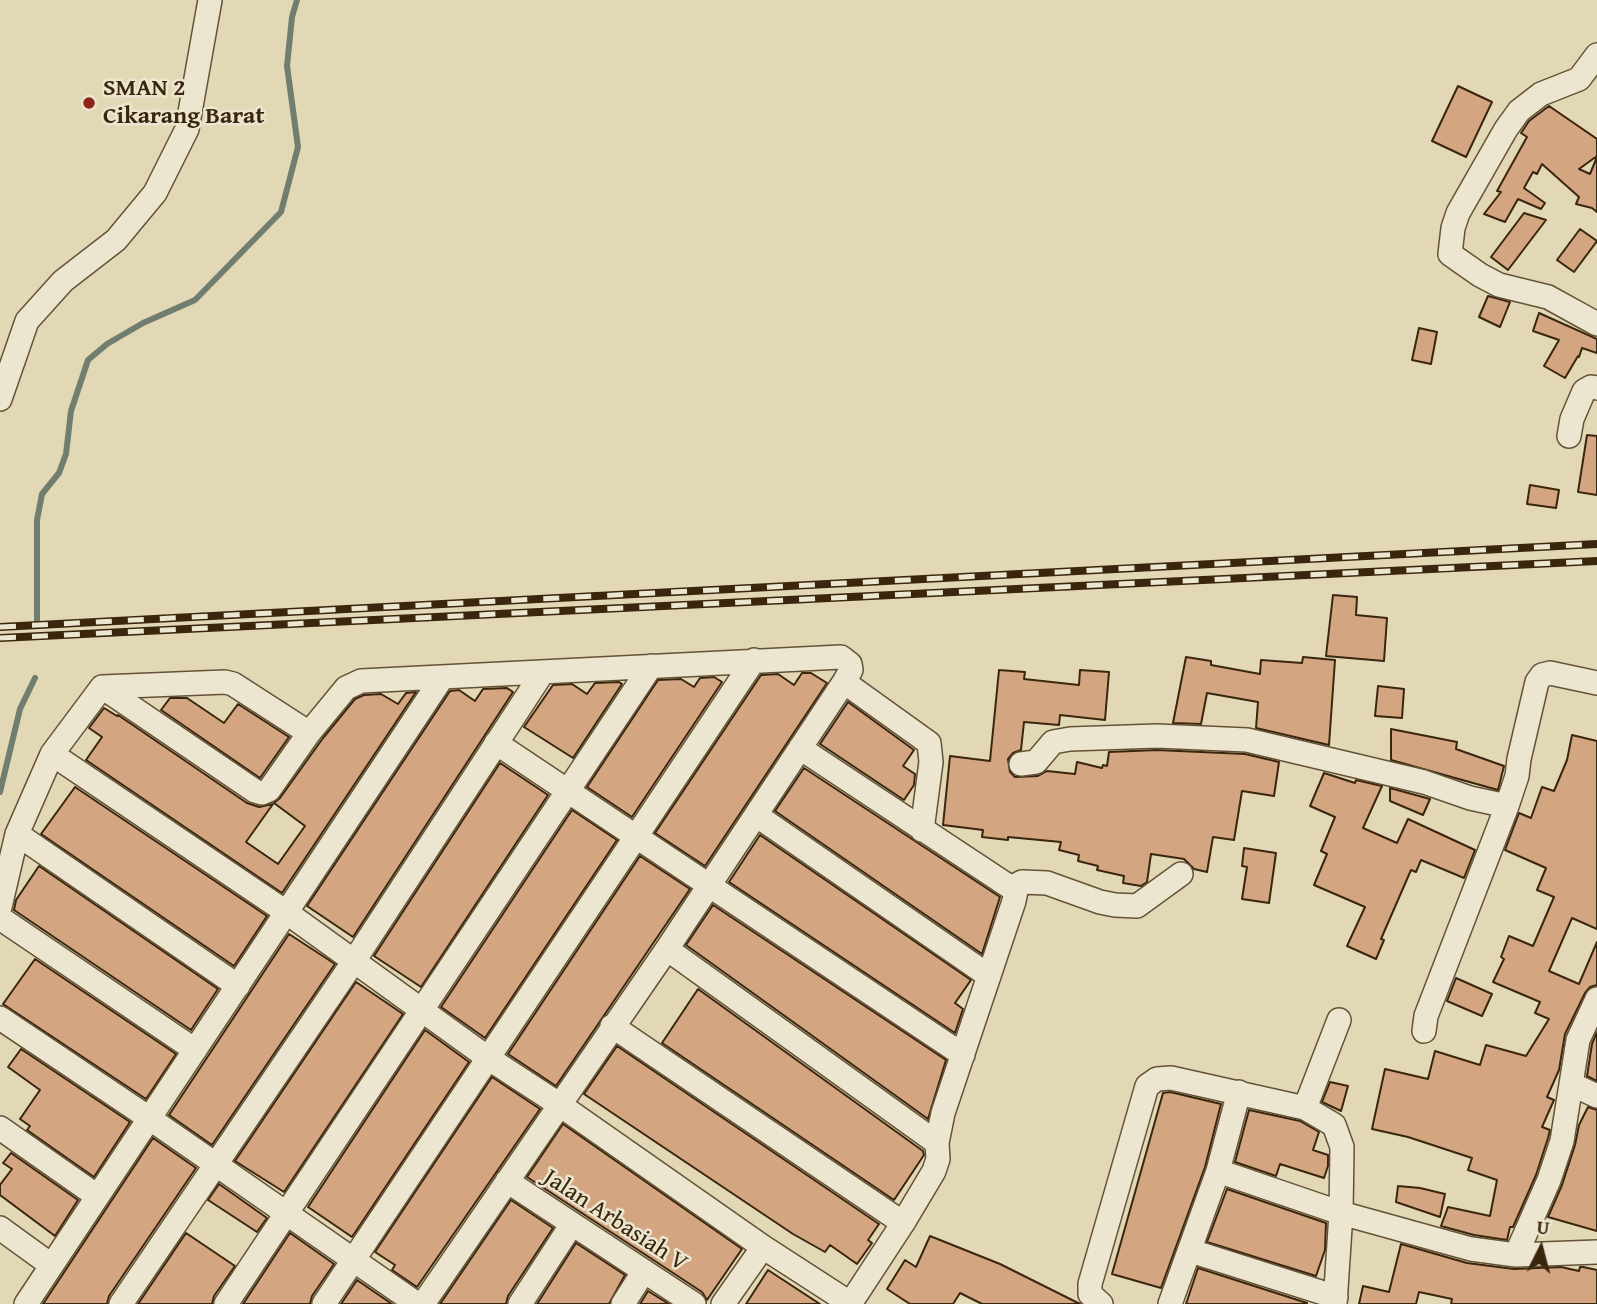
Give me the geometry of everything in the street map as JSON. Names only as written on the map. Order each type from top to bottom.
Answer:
[{"type":"street","points":[[0,398],[27,321],[63,281],[116,240],[155,193],[187,129],[210,0]]},
{"type":"street","points":[[1597,55],[1579,79],[1541,94],[1520,111],[1506,129],[1458,213],[1450,254],[1479,275],[1499,285],[1548,298],[1597,324]]},
{"type":"street","points":[[1569,436],[1572,419],[1584,391],[1596,385]]},
{"type":"street","points":[[102,687],[255,791],[262,793],[269,790],[309,733],[353,683],[400,678],[841,657],[851,667],[845,682],[667,948],[423,1304]]},
{"type":"street","points":[[324,1304],[754,660]]},
{"type":"street","points":[[226,1304],[651,666]]},
{"type":"street","points":[[121,1304],[354,961],[543,672]]},
{"type":"street","points":[[1424,1031],[1426,1016],[1517,776],[1536,682],[1542,675],[1550,673],[1597,683]]},
{"type":"street","points":[[26,1304],[442,678]]},
{"type":"street","points":[[102,687],[225,682],[233,684],[309,733]]},
{"type":"street","points":[[845,682],[929,743],[931,762],[922,830]]},
{"type":"street","points":[[0,907],[17,834],[52,754],[102,687]]},
{"type":"street","points":[[1021,764],[1036,762],[1053,742],[1070,739],[1157,736],[1247,740],[1424,782],[1469,798],[1507,806]]},
{"type":"street","points":[[496,743],[963,1055]]},
{"type":"street","points":[[800,748],[1016,891]]},
{"type":"street","points":[[52,754],[286,912],[488,1058],[850,1304],[934,1171],[943,1114],[1018,884],[1047,883],[1100,902],[1137,906],[1181,874]]},
{"type":"street","points":[[756,815],[989,976]]},
{"type":"street","points":[[17,834],[238,986]]},
{"type":"street","points":[[0,918],[195,1050]]},
{"type":"street","points":[[667,948],[937,1143]]},
{"type":"street","points":[[1516,1255],[1549,1180],[1562,1141],[1577,1040],[1597,999]]},
{"type":"street","points":[[0,1018],[417,1304]]},
{"type":"street","points":[[1304,1108],[1339,1020]]},
{"type":"street","points":[[612,1026],[903,1223]]},
{"type":"street","points":[[1101,1304],[1090,1294],[1090,1284],[1147,1086],[1157,1079],[1171,1078],[1239,1092],[1304,1108],[1334,1125],[1342,1147],[1335,1301],[1191,1251]]},
{"type":"street","points":[[1571,1084],[1597,1096]]},
{"type":"street","points":[[1170,1304],[1218,1171],[1239,1092]]},
{"type":"street","points":[[0,1128],[97,1196]]},
{"type":"street","points":[[1218,1171],[1341,1213],[1471,1249],[1516,1255],[1597,1252]]},
{"type":"street","name":"Jalan Arbasiah V","points":[[507,1181],[694,1304]]},
{"type":"street","points":[[520,1304],[572,1224]]},
{"type":"street","points":[[0,1228],[51,1265]]},
{"type":"street","points":[[723,1304],[764,1247]]},
{"type":"street","points":[[623,1304],[644,1271]]},
{"type":"building","points":[[1458,86],[1492,102],[1466,157],[1432,141]]},
{"type":"building","points":[[1549,106],[1597,139],[1597,156],[1579,169],[1590,174],[1597,157],[1597,212],[1576,204],[1579,197],[1542,164],[1537,174],[1533,172],[1524,188],[1545,203],[1541,209],[1518,199],[1505,222],[1484,214],[1501,192],[1497,191],[1527,137],[1521,133],[1529,121]]},
{"type":"building","points":[[1524,213],[1546,220],[1508,270],[1491,257]]},
{"type":"building","points":[[1580,229],[1597,241],[1574,272],[1557,260]]},
{"type":"building","points":[[1488,296],[1510,302],[1500,327],[1479,317]]},
{"type":"building","points":[[1539,313],[1597,339],[1597,353],[1582,348],[1565,378],[1544,366],[1559,340],[1533,331]]},
{"type":"building","points":[[1419,328],[1437,332],[1431,364],[1412,360]]},
{"type":"building","points":[[1587,435],[1597,436],[1597,495],[1578,492]]},
{"type":"building","points":[[1530,485],[1559,490],[1556,508],[1527,504]]},
{"type":"building","points":[[1333,595],[1357,597],[1356,615],[1387,618],[1384,661],[1326,656]]},
{"type":"building","points":[[1186,657],[1211,661],[1211,665],[1260,674],[1261,660],[1302,663],[1303,657],[1335,660],[1329,745],[1256,728],[1258,702],[1207,693],[1201,724],[1173,723]]},
{"type":"building","points":[[999,670],[1025,672],[1024,679],[1079,685],[1080,670],[1109,672],[1105,720],[1060,715],[1059,725],[1024,722],[1021,750],[1008,759],[1010,772],[1015,777],[1038,776],[1047,771],[1075,774],[1077,762],[1102,768],[1103,765],[1107,766],[1109,752],[1157,750],[1245,754],[1279,762],[1274,796],[1242,791],[1234,840],[1213,837],[1207,872],[1194,869],[1184,859],[1151,854],[1147,882],[1141,886],[1123,883],[1124,876],[1097,870],[1098,866],[1078,861],[1079,855],[1059,850],[1061,842],[982,837],[983,830],[943,825],[950,756],[990,761]]},
{"type":"building","points":[[802,673],[811,673],[827,683],[705,866],[655,833],[761,675],[778,674],[794,685]]},
{"type":"building","points":[[714,677],[722,682],[632,817],[587,787],[658,680],[681,679],[694,687],[700,678]]},
{"type":"building","points":[[595,683],[622,684],[573,758],[524,727],[553,685],[572,684],[587,694]]},
{"type":"building","points":[[1378,686],[1404,689],[1402,718],[1375,716]]},
{"type":"building","points":[[507,688],[513,692],[353,937],[307,906],[450,691],[459,690],[475,701],[483,689]]},
{"type":"building","points":[[416,692],[282,893],[86,760],[102,737],[89,728],[104,708],[247,803],[259,807],[273,804],[246,842],[278,864],[305,826],[274,803],[323,738],[355,699],[364,695],[381,694],[398,704],[406,693]]},
{"type":"building","points":[[170,698],[187,698],[224,723],[238,704],[289,737],[260,778],[161,710]]},
{"type":"building","points":[[848,702],[914,750],[903,766],[915,774],[914,785],[904,800],[820,744]]},
{"type":"building","points":[[1391,729],[1457,742],[1456,749],[1504,766],[1498,790],[1391,760]]},
{"type":"building","points":[[1572,735],[1597,741],[1597,929],[1572,918],[1549,971],[1579,984],[1597,942],[1597,985],[1590,987],[1585,993],[1565,1034],[1559,1070],[1547,1097],[1554,1100],[1542,1127],[1550,1130],[1548,1138],[1536,1175],[1513,1227],[1510,1227],[1507,1240],[1474,1235],[1441,1226],[1448,1207],[1490,1216],[1497,1180],[1468,1170],[1472,1158],[1408,1137],[1372,1129],[1385,1069],[1428,1079],[1435,1051],[1480,1065],[1486,1045],[1526,1056],[1549,1019],[1535,1013],[1540,1002],[1493,982],[1504,959],[1501,957],[1509,936],[1533,946],[1554,897],[1537,890],[1546,868],[1505,850],[1519,813],[1531,818],[1542,787],[1554,791],[1567,760]]},
{"type":"building","points":[[500,763],[548,795],[421,987],[374,956]]},
{"type":"building","points":[[804,768],[1000,897],[982,954],[775,811]]},
{"type":"building","points":[[1324,773],[1355,783],[1356,780],[1382,786],[1363,828],[1397,843],[1408,819],[1475,850],[1464,878],[1421,860],[1416,872],[1411,870],[1381,939],[1384,940],[1376,959],[1347,946],[1365,907],[1314,885],[1327,854],[1321,851],[1335,817],[1310,806]]},
{"type":"building","points":[[75,787],[267,916],[234,966],[41,834]]},
{"type":"building","points":[[1390,788],[1430,799],[1423,815],[1390,801]]},
{"type":"building","points":[[572,810],[617,840],[485,1038],[441,1007]]},
{"type":"building","points":[[760,835],[971,980],[955,1003],[963,1009],[955,1033],[729,882]]},
{"type":"building","points":[[1244,848],[1276,853],[1269,903],[1242,899],[1247,867],[1242,866]]},
{"type":"building","points":[[640,856],[690,889],[556,1086],[508,1054]]},
{"type":"building","points":[[39,866],[218,989],[191,1030],[14,910],[16,900]]},
{"type":"building","points":[[713,905],[946,1060],[928,1119],[686,945]]},
{"type":"building","points":[[289,934],[335,964],[212,1145],[169,1115]]},
{"type":"building","points":[[35,959],[176,1054],[146,1099],[3,1004]]},
{"type":"building","points":[[1456,978],[1492,994],[1482,1016],[1447,1001]]},
{"type":"building","points":[[356,982],[403,1014],[284,1192],[235,1161]]},
{"type":"building","points":[[698,989],[923,1151],[924,1155],[894,1200],[662,1043]]},
{"type":"building","points":[[425,1030],[469,1062],[352,1237],[308,1207]]},
{"type":"building","points":[[1597,1032],[1597,1081],[1587,1076],[1592,1044]]},
{"type":"building","points":[[617,1046],[879,1224],[868,1240],[872,1243],[857,1264],[830,1245],[825,1252],[793,1234],[584,1094]]},
{"type":"building","points":[[21,1049],[130,1122],[94,1177],[27,1130],[30,1126],[20,1119],[40,1090],[8,1067]]},
{"type":"building","points":[[492,1077],[540,1109],[417,1287],[392,1270],[395,1265],[375,1252]]},
{"type":"building","points":[[1330,1082],[1348,1086],[1341,1111],[1322,1102]]},
{"type":"building","points":[[1170,1092],[1221,1104],[1205,1167],[1161,1288],[1112,1274],[1163,1093]]},
{"type":"building","points":[[1588,1107],[1597,1110],[1597,1231],[1548,1217],[1562,1185],[1579,1125]]},
{"type":"building","points":[[1249,1110],[1300,1121],[1319,1132],[1313,1150],[1328,1155],[1324,1178],[1280,1164],[1276,1176],[1235,1162]]},
{"type":"building","points":[[563,1124],[742,1249],[707,1300],[702,1292],[527,1177]]},
{"type":"building","points":[[153,1138],[196,1168],[109,1296],[107,1304],[43,1304]]},
{"type":"building","points":[[11,1153],[78,1200],[55,1236],[0,1195],[0,1185],[12,1169],[3,1163]]},
{"type":"building","points":[[219,1184],[267,1218],[257,1232],[208,1200]]},
{"type":"building","points":[[1398,1186],[1445,1194],[1440,1217],[1396,1202]]},
{"type":"building","points":[[1227,1189],[1326,1223],[1325,1250],[1316,1276],[1207,1242]]},
{"type":"building","points":[[511,1200],[553,1228],[508,1296],[506,1304],[440,1304]]},
{"type":"building","points":[[186,1233],[235,1266],[214,1296],[212,1304],[138,1304]]},
{"type":"building","points":[[290,1233],[334,1264],[312,1296],[310,1304],[243,1304]]},
{"type":"building","points":[[930,1236],[1000,1264],[1080,1304],[982,1304],[960,1293],[953,1304],[910,1304],[887,1289],[905,1260],[916,1267]]},
{"type":"building","points":[[576,1243],[625,1275],[609,1304],[537,1304]]},
{"type":"building","points":[[1401,1244],[1467,1263],[1514,1269],[1561,1267],[1579,1271],[1580,1267],[1583,1267],[1597,1270],[1597,1304],[1451,1304],[1452,1299],[1419,1292],[1416,1304],[1359,1304],[1363,1286],[1389,1292]]},
{"type":"building","points":[[1198,1268],[1307,1303],[1307,1304],[1186,1304]]},
{"type":"building","points":[[768,1270],[820,1304],[746,1304]]},
{"type":"building","points":[[357,1280],[392,1304],[341,1304]]},
{"type":"building","points":[[648,1291],[669,1304],[640,1304]]},
{"type":"waterway","points":[[37,622],[37,520],[42,494],[59,473],[66,454],[71,411],[88,360],[107,344],[143,323],[195,300],[281,212],[298,147],[287,66],[292,17],[297,0]]},
{"type":"waterway","points":[[0,792],[20,709],[35,678]]},
{"type":"railway","points":[[0,627],[1597,544]]},
{"type":"railway","points":[[0,638],[1597,561]]},
{"type":"place","name":"SMAN 2 Cikarang Barat","points":[[89,103]]}]
